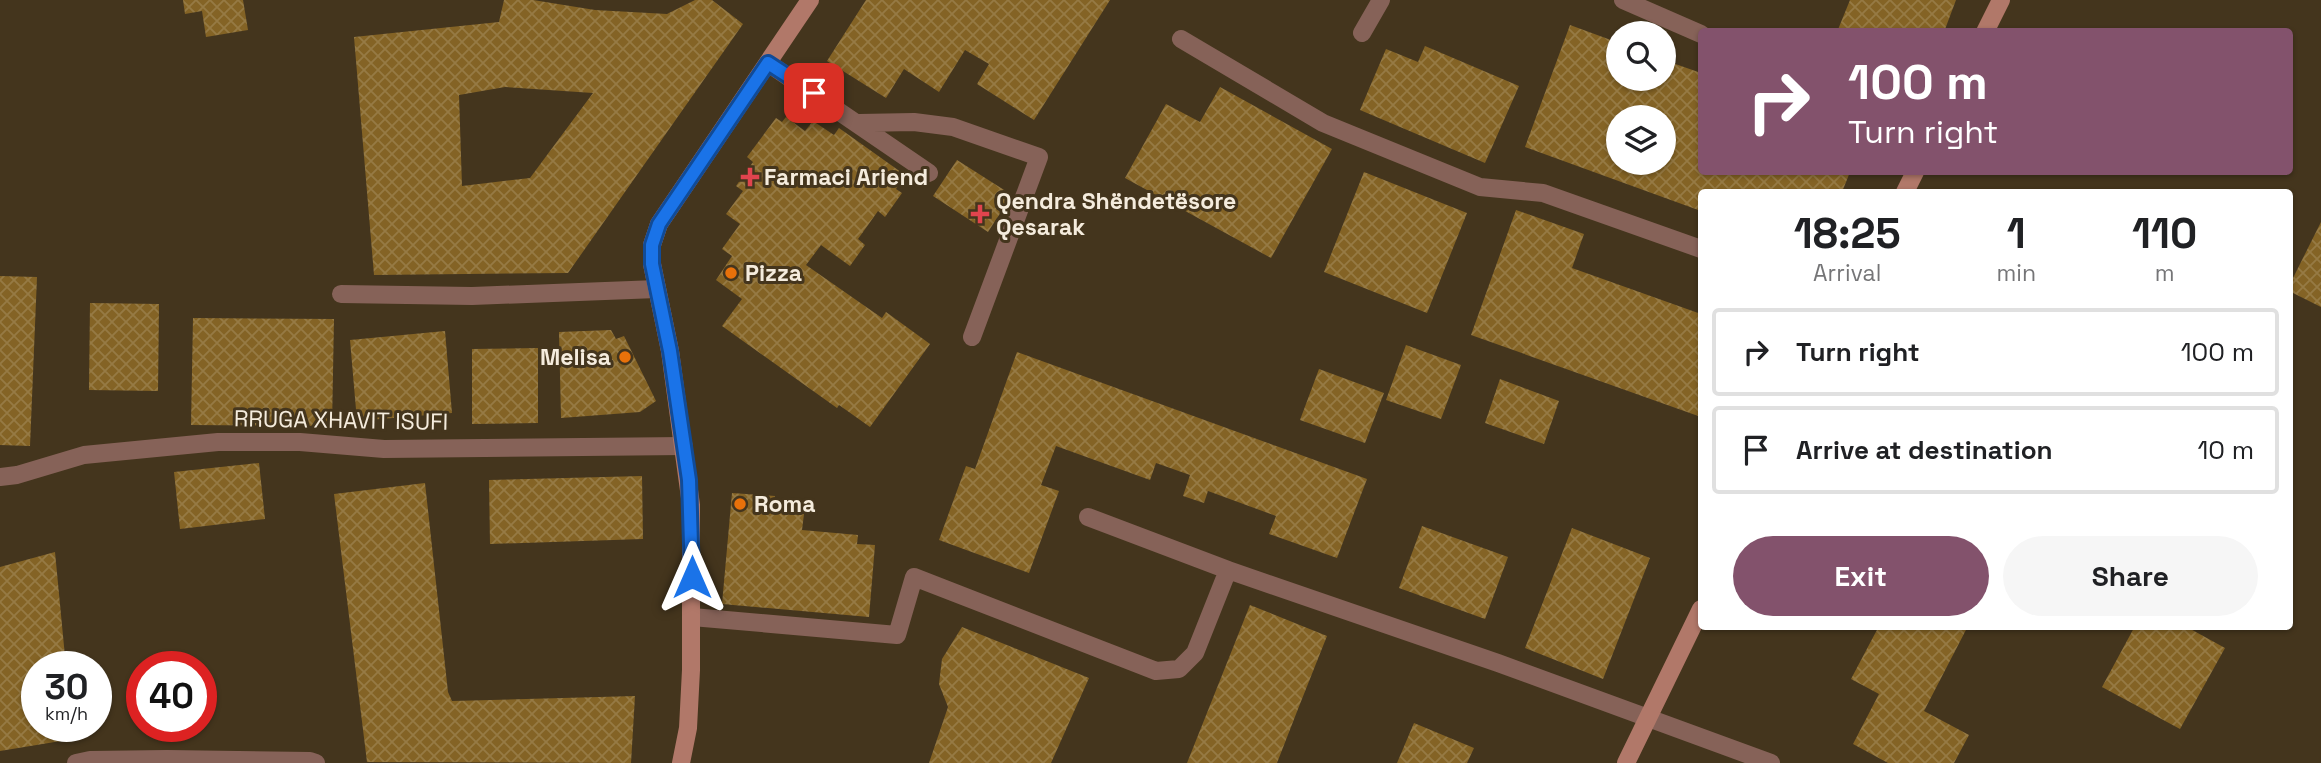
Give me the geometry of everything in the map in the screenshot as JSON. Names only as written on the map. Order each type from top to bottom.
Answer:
[{"type":"street","points":[[681,763],[688,728],[692,617],[691,505],[670,351],[652,264],[652,245],[659,224],[810,0]]},
{"type":"street","points":[[1362,33],[1381,0]]},
{"type":"street","points":[[1623,0],[1698,33]]},
{"type":"street","points":[[1987,28],[2001,0]]},
{"type":"street","points":[[1181,39],[1323,123],[1480,187],[1543,193],[1698,248]]},
{"type":"street","points":[[768,63],[929,173]]},
{"type":"street","points":[[859,123],[914,122],[953,127],[1039,157],[972,337]]},
{"type":"street","points":[[341,294],[472,296],[657,289]]},
{"type":"street","name":"RRUGA XHAVIT ISUFI","points":[[0,477],[17,475],[84,455],[218,442],[300,442],[384,449],[684,446]]},
{"type":"street","points":[[1088,517],[1228,570],[1649,717],[1771,763]]},
{"type":"street","points":[[692,617],[897,635],[914,577],[1156,671],[1179,669],[1195,653],[1228,570]]},
{"type":"street","points":[[1626,763],[1698,615]]},
{"type":"street","points":[[76,763],[90,760],[167,759],[316,763]]},
{"type":"building","points":[[183,0],[243,0],[248,30],[206,37],[202,11],[185,14]]},
{"type":"building","points":[[504,0],[533,0],[595,10],[667,14],[695,0],[712,0],[743,24],[568,273],[374,275],[354,37],[499,22]],"holes":[[[505,87],[593,93],[530,178],[462,186],[459,95]]]},
{"type":"building","points":[[866,0],[1110,0],[1034,120],[977,84],[989,64],[965,50],[939,92],[904,69],[886,98],[827,61]]},
{"type":"building","points":[[1850,0],[1956,0],[1946,28],[1839,28]]},
{"type":"building","points":[[1570,25],[1606,38],[1606,91],[1676,91],[1676,64],[1698,72],[1698,175],[1849,175],[1843,189],[1698,189],[1698,210],[1525,147]]},
{"type":"building","points":[[1425,46],[1519,86],[1485,163],[1360,110],[1386,49],[1418,62]]},
{"type":"building","points":[[1220,87],[1332,149],[1271,258],[1125,178],[1166,104],[1200,122]]},
{"type":"building","points":[[786,117],[805,131],[813,121],[834,135],[839,128],[905,175],[896,189],[902,193],[885,217],[878,211],[858,239],[865,245],[850,266],[821,245],[806,265],[882,318],[886,312],[930,344],[870,427],[839,405],[837,408],[722,326],[742,299],[716,280],[732,256],[722,249],[740,224],[726,214],[743,191],[736,186],[753,162],[747,157],[776,118],[782,122]]},
{"type":"building","name":"Qendra Shëndetësore Qesarak","points":[[957,160],[1012,195],[988,232],[933,196]]},
{"type":"building","points":[[1364,172],[1467,213],[1427,313],[1324,272]]},
{"type":"building","points":[[1516,210],[1584,234],[1572,268],[1698,313],[1698,416],[1471,335]]},
{"type":"building","points":[[2321,222],[2321,307],[2293,293],[2293,278]]},
{"type":"building","points":[[0,276],[37,277],[30,446],[0,445]]},
{"type":"building","points":[[90,303],[159,304],[158,391],[89,390]]},
{"type":"building","points":[[193,318],[334,319],[332,426],[191,425]]},
{"type":"building","points":[[611,330],[616,339],[624,336],[656,401],[640,412],[561,418],[559,332]]},
{"type":"building","points":[[445,331],[452,413],[357,421],[350,340]]},
{"type":"building","points":[[1406,345],[1461,365],[1441,419],[1386,400]]},
{"type":"building","points":[[538,348],[538,423],[472,424],[472,349]]},
{"type":"building","points":[[1017,352],[1367,479],[1337,558],[1269,534],[1276,516],[1208,491],[1204,503],[1183,496],[1190,475],[1156,463],[1150,480],[1056,446],[1041,485],[1059,491],[1029,573],[939,540],[966,466],[975,469]]},
{"type":"building","points":[[1319,369],[1384,393],[1365,443],[1300,420]]},
{"type":"building","points":[[1500,379],[1559,401],[1544,444],[1485,423]]},
{"type":"building","points":[[259,463],[265,519],[180,529],[174,472]]},
{"type":"building","points":[[642,476],[643,539],[490,544],[489,480]]},
{"type":"building","points":[[425,483],[448,692],[452,701],[635,696],[631,763],[367,762],[334,494]]},
{"type":"building","points":[[732,493],[775,496],[774,511],[804,514],[802,530],[858,535],[857,544],[875,545],[869,617],[722,604]]},
{"type":"building","points":[[1422,526],[1508,557],[1485,619],[1399,588]]},
{"type":"building","points":[[1572,528],[1650,558],[1603,679],[1525,648]]},
{"type":"building","points":[[55,552],[64,651],[21,651],[21,742],[55,742],[0,751],[0,567]]},
{"type":"building","points":[[1250,605],[1327,636],[1277,763],[1187,763]]},
{"type":"building","points":[[962,627],[1089,678],[1051,763],[929,763],[948,707],[939,684],[942,659]]},
{"type":"building","points":[[1877,630],[1966,630],[1924,711],[1969,735],[1954,763],[1888,763],[1853,744],[1879,694],[1851,679]]},
{"type":"building","points":[[2133,630],[2192,630],[2225,648],[2180,729],[2102,687]]},
{"type":"building","points":[[1414,723],[1474,748],[1467,763],[1397,763]]},
{"type":"place","name":"Farmaci Ariend","points":[[750,177]]},
{"type":"place","name":"Qendra Shëndetësore Qesarak","points":[[980,214]]},
{"type":"place","name":"Pizza","points":[[731,273]]},
{"type":"place","name":"Melisa","points":[[625,357]]},
{"type":"place","name":"Roma","points":[[740,504]]},
{"type":"route","points":[[692,577],[689,480],[670,351],[652,264],[652,245],[659,224],[768,63],[814,93]]}]
